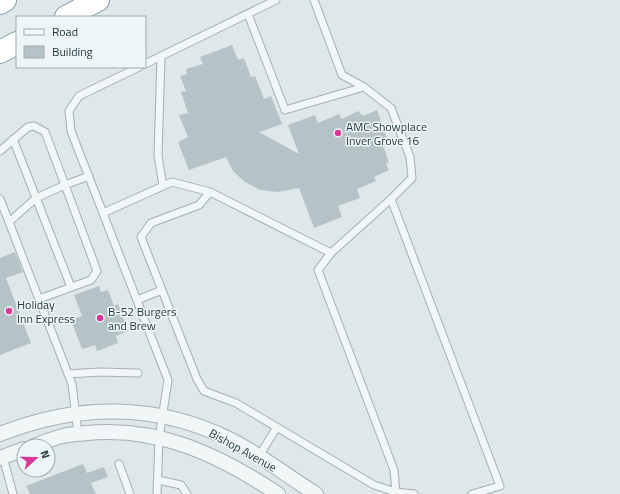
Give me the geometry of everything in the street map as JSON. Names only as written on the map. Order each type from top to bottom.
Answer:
[{"type":"highway","points":[[0,3],[5,0]]},
{"type":"highway","points":[[68,16],[98,0]]},
{"type":"highway","points":[[0,52],[16,44]]},
{"type":"street","name":"Bishop Avenue","points":[[0,434],[42,420],[75,413],[108,411],[136,412],[163,417],[200,427],[230,440],[259,456],[316,494]]},
{"type":"street","name":"Bishop Avenue","points":[[56,439],[78,434],[108,432],[130,433],[159,438],[194,448],[224,461],[253,477],[278,494]]},
{"type":"street","points":[[2,457],[16,452]]},
{"type":"lane","points":[[146,64],[276,0]]},
{"type":"lane","points":[[314,0],[342,75],[364,87],[391,108],[410,157],[412,178],[331,253],[318,270],[394,470],[396,493]]},
{"type":"lane","points":[[248,14],[285,110],[364,87]]},
{"type":"lane","points":[[161,56],[158,156],[163,186]]},
{"type":"lane","points":[[137,68],[80,96],[69,111],[71,131],[168,380],[159,438],[157,494]]},
{"type":"lane","points":[[0,151],[28,127],[34,126],[45,132],[97,271],[91,280],[39,299]]},
{"type":"lane","points":[[13,140],[71,287]]},
{"type":"lane","points":[[9,222],[36,198],[89,176]]},
{"type":"lane","points":[[103,213],[172,182],[210,192],[331,253]]},
{"type":"lane","points":[[210,192],[199,205],[152,223],[142,237],[197,379],[204,391],[236,403],[374,485],[396,493],[414,494]]},
{"type":"lane","points":[[0,199],[72,384],[78,434]]},
{"type":"lane","points":[[391,199],[500,486],[472,494]]},
{"type":"lane","points":[[137,300],[162,290]]},
{"type":"lane","points":[[68,374],[100,372],[138,373]]},
{"type":"lane","points":[[259,456],[277,427]]},
{"type":"lane","points":[[2,457],[13,494]]},
{"type":"lane","points":[[119,464],[130,494]]},
{"type":"lane","points":[[158,480],[181,485],[187,494]]},
{"type":"building","name":"AMC Showplace Inver Grove 16","points":[[232,45],[238,60],[244,58],[251,77],[255,76],[264,99],[271,96],[282,124],[259,132],[299,154],[288,125],[315,115],[318,123],[339,114],[342,119],[358,111],[363,116],[377,110],[389,144],[383,146],[389,162],[386,164],[389,170],[374,177],[376,181],[357,189],[360,198],[338,206],[342,217],[314,228],[299,188],[278,192],[260,190],[245,182],[233,171],[226,157],[189,170],[178,142],[188,137],[179,115],[188,113],[181,92],[186,91],[180,76],[187,74],[186,69],[203,64],[200,57]]},
{"type":"building","name":"Holiday Inn Express","points":[[15,252],[23,272],[6,278],[31,343],[0,355],[0,258]]},
{"type":"building","name":"B-52 Burgers and Brew","points":[[99,286],[101,292],[108,290],[114,306],[118,304],[128,331],[116,336],[118,343],[97,351],[95,345],[82,349],[71,320],[82,316],[74,295]]},
{"type":"building","points":[[83,464],[87,473],[104,467],[108,477],[91,483],[96,494],[30,494],[26,486],[47,478],[56,478],[56,474]]},
{"type":"place","name":"AMC Showplace Inver Grove 16","points":[[338,133]]},
{"type":"place","name":"Holiday Inn Express","points":[[9,311]]},
{"type":"place","name":"B-52 Burgers and Brew","points":[[100,318]]}]
